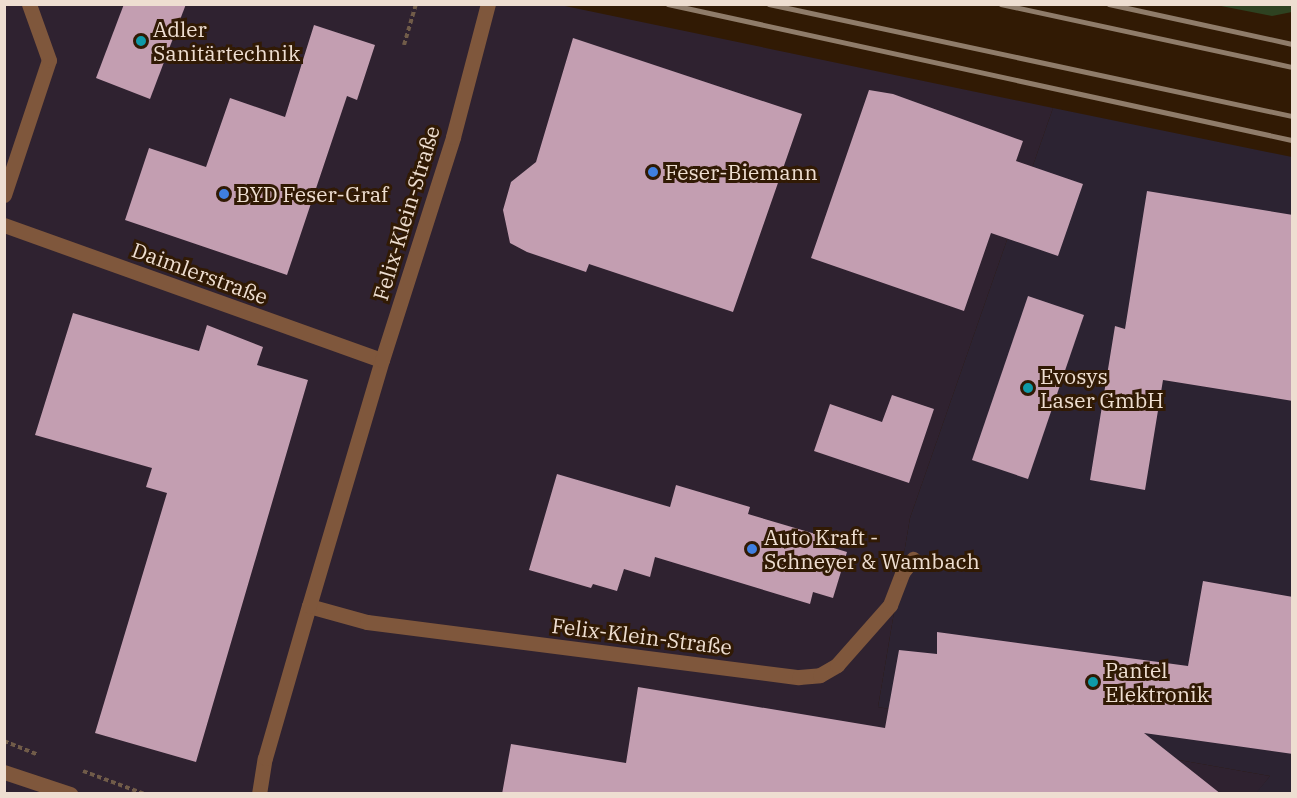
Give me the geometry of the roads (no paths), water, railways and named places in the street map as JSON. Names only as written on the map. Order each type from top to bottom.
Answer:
[{"type":"street","points":[[4,195],[49,60],[29,4]]},
{"type":"street","name":"Felix-Klein-Straße","points":[[259,794],[265,758],[309,606],[381,360],[453,137],[488,4]]},
{"type":"street","name":"Daimlerstraße","points":[[4,225],[381,360]]},
{"type":"street","name":"Felix-Klein-Straße","points":[[309,606],[367,622],[799,677],[820,675],[837,665],[890,605],[902,573],[913,559]]},
{"type":"street","points":[[4,772],[70,794]]},
{"type":"railway","points":[[668,4],[1292,140]]},
{"type":"railway","points":[[769,4],[1292,116]]},
{"type":"railway","points":[[1001,4],[1292,67]]},
{"type":"railway","points":[[1109,4],[1292,44]]},
{"type":"place","name":"Adler Sanitärtechnik","points":[[141,41]]},
{"type":"place","name":"Feser-Biemann","points":[[653,172]]},
{"type":"place","name":"BYD Feser-Graf","points":[[224,194]]},
{"type":"place","name":"Evosys Laser GmbH","points":[[1028,388]]},
{"type":"place","name":"Auto Kraft - Schneyer & Wambach","points":[[752,549]]},
{"type":"place","name":"Pantel Elektronik","points":[[1093,682]]}]
